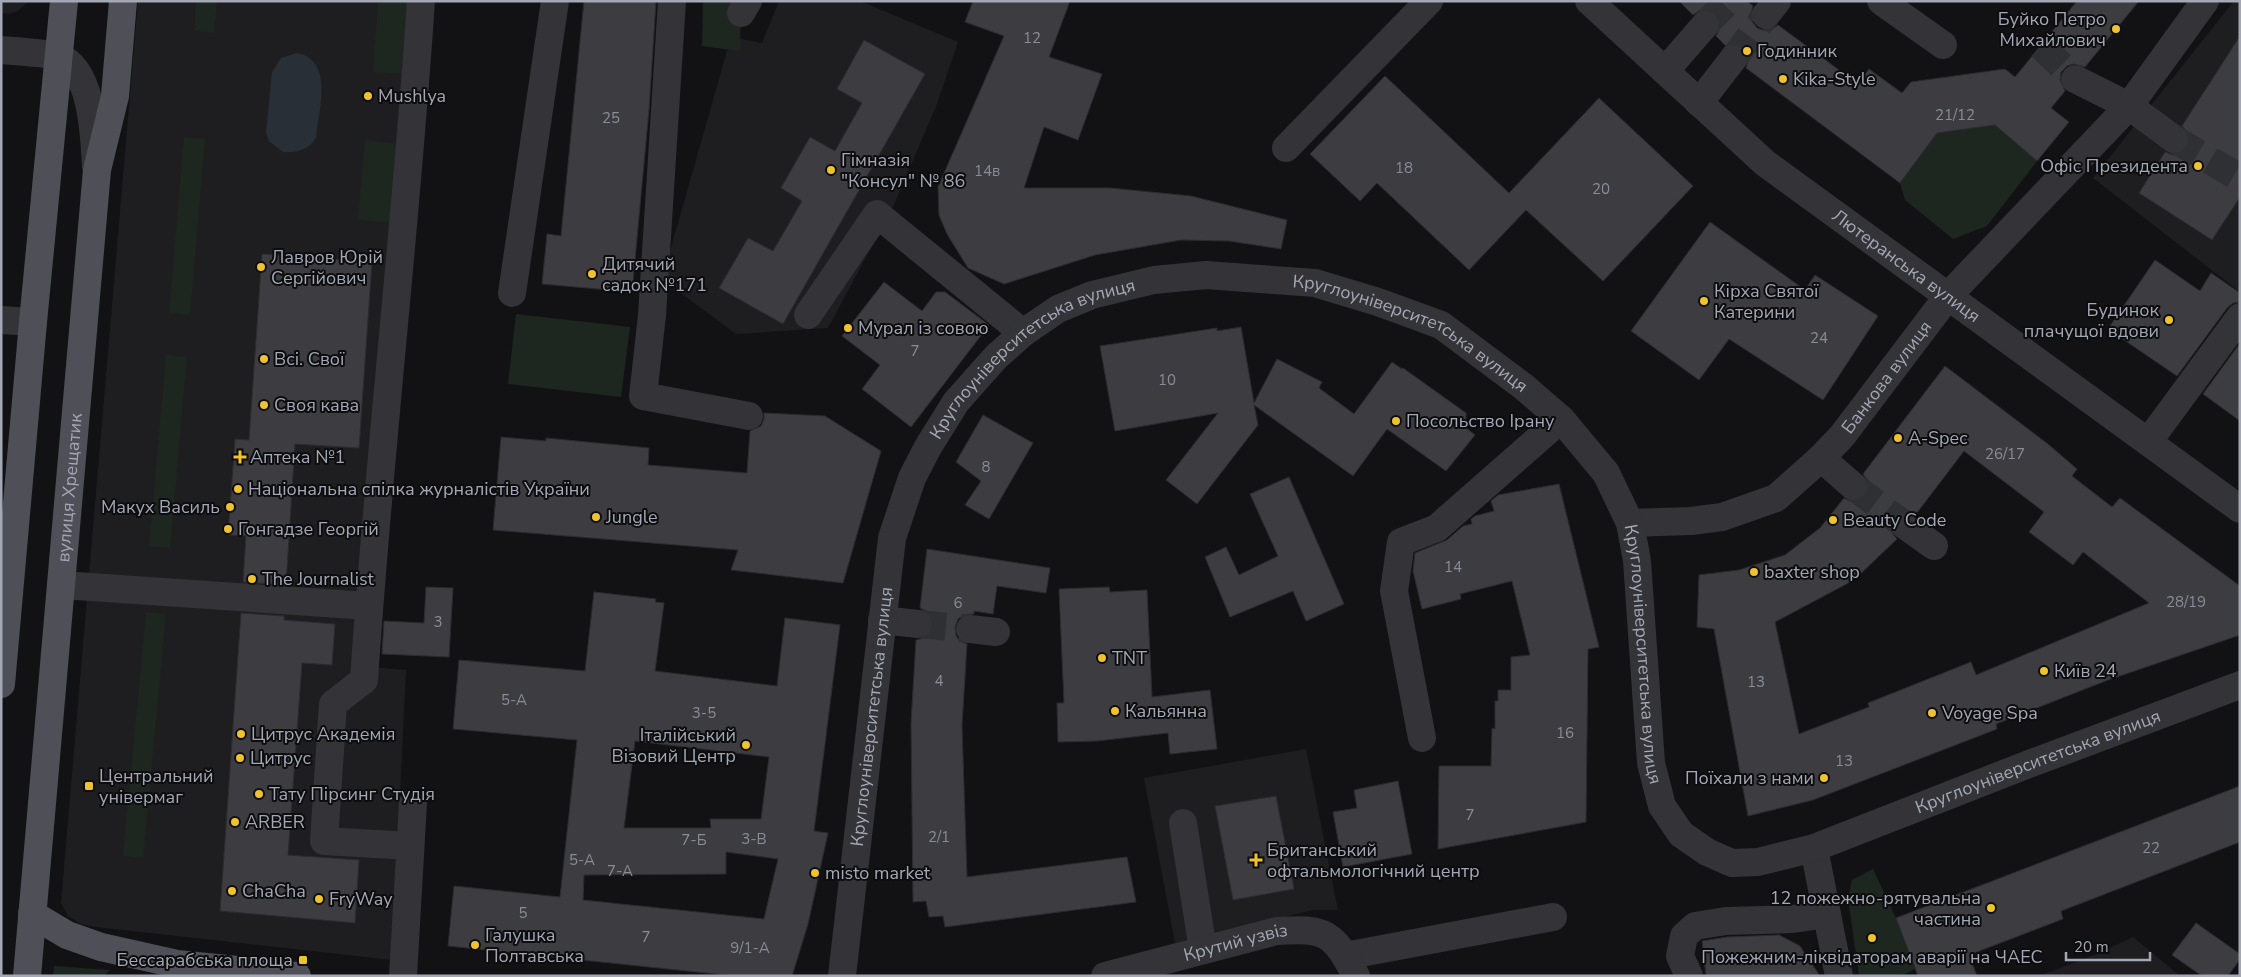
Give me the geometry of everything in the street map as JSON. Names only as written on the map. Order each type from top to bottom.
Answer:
[{"type":"main road","points":[[1,684],[9,502],[33,322],[64,1]]},
{"type":"main road","name":"вулиця Хрещатик","points":[[27,976],[97,170],[115,96],[123,1]]},
{"type":"main road","points":[[32,914],[67,935],[168,970],[297,976]]},
{"type":"street","points":[[410,846],[324,841],[333,704],[364,680],[368,606],[414,110],[421,1]]},
{"type":"street","points":[[512,293],[555,1]]},
{"type":"street","points":[[672,1],[652,315],[644,396],[749,416]]},
{"type":"street","points":[[1286,148],[1430,1]]},
{"type":"street","name":"Лютеранська вулиця","points":[[1589,1],[1765,163],[2240,509]]},
{"type":"street","points":[[1881,1],[1943,45]]},
{"type":"street","name":"Банкова вулиця","points":[[1630,523],[1691,521],[1722,517],[1776,498],[1821,458],[1842,436],[1948,296],[2129,106],[2205,1]]},
{"type":"street","points":[[1665,71],[1705,25]]},
{"type":"street","points":[[1,50],[59,57],[74,70],[84,86],[93,124],[97,170]]},
{"type":"street","points":[[1700,103],[1733,59]]},
{"type":"street","points":[[2075,79],[2129,106],[2174,139]]},
{"type":"street","points":[[808,315],[877,214],[1023,332]]},
{"type":"street","name":"Круглоуніверситетська вулиця","points":[[842,976],[892,538],[912,478],[928,447],[956,402],[996,358],[1023,332],[1058,308],[1092,294],[1154,280],[1206,275],[1315,283],[1378,302],[1441,325],[1524,387],[1561,419],[1606,473],[1630,523],[1637,561],[1651,762],[1662,806],[1681,834],[1707,852],[1732,863],[1758,862],[1814,848],[2020,767],[2240,685]]},
{"type":"street","points":[[2148,442],[2240,317]]},
{"type":"street","points":[[1,320],[33,322]]},
{"type":"street","points":[[1422,738],[1394,591],[1402,542],[1437,528],[1561,419]]},
{"type":"street","points":[[1821,458],[1853,486]]},
{"type":"street","points":[[1906,526],[1934,546]]},
{"type":"street","points":[[61,585],[368,606]]},
{"type":"street","points":[[882,620],[918,624]]},
{"type":"street","points":[[403,976],[413,803]]},
{"type":"street","points":[[1183,823],[1203,950]]},
{"type":"street","points":[[1814,848],[1839,976]]},
{"type":"street","points":[[1689,976],[1680,956],[1684,936],[1695,926],[1726,922],[1793,919],[1827,914]]},
{"type":"street","points":[[1346,958],[1553,917]]},
{"type":"street","name":"Крутий узвіз","points":[[1105,976],[1277,931],[1303,929],[1321,932],[1346,958]]},
{"type":"shaded area","points":[[1,1],[29,1],[18,11],[8,14],[1,13]]},
{"type":"shaded area","points":[[138,1],[428,1],[371,667],[406,670],[392,960],[96,927],[81,924],[68,916],[61,903]]},
{"type":"shaded area","points":[[196,1],[217,1],[214,33],[194,31]]},
{"type":"shaded area","points":[[378,1],[410,1],[405,74],[373,72]]},
{"type":"shaded area","points":[[703,1],[741,1],[740,51],[702,46]]},
{"type":"shaded area","points":[[779,1],[860,1],[958,42],[937,104],[893,207],[828,328],[736,334],[662,279],[731,37],[762,43]]},
{"type":"shaded area","points":[[2234,1],[2240,1],[2240,292],[2093,178]]},
{"type":"shaded area","points":[[297,53],[309,58],[316,65],[322,88],[320,114],[316,138],[313,142],[302,150],[283,152],[269,141],[266,133],[272,72],[281,58]]},
{"type":"shaded area","points":[[1995,125],[2037,161],[1987,226],[1953,239],[1905,200],[1900,183],[1937,133]]},
{"type":"shaded area","points":[[184,137],[205,139],[190,315],[169,313]]},
{"type":"shaded area","points":[[365,140],[400,144],[393,223],[358,220]]},
{"type":"shaded area","points":[[516,314],[630,327],[621,397],[508,384]]},
{"type":"shaded area","points":[[166,355],[187,357],[170,548],[149,546]]},
{"type":"shaded area","points":[[146,612],[166,614],[143,858],[123,856]]},
{"type":"shaded area","points":[[1306,749],[1338,910],[1313,910],[1175,943],[1144,778]]},
{"type":"shaded area","points":[[1873,869],[1896,918],[1915,969],[1901,976],[1859,976],[1848,898],[1852,880]]},
{"type":"shaded area","points":[[2133,937],[2180,976],[2039,976],[2097,954]]},
{"type":"shaded area","points":[[54,966],[110,970],[104,976],[53,976]]},
{"type":"building","points":[[584,1],[656,1],[649,110],[632,292],[542,284],[547,234],[561,236]]},
{"type":"building","points":[[973,1],[1070,1],[1049,57],[1102,74],[1078,140],[1044,127],[1024,188],[1110,188],[1191,196],[1287,220],[1281,249],[1229,241],[1181,240],[1095,255],[1004,284],[968,268],[947,234],[939,215],[938,187],[1004,36],[965,22]]},
{"type":"building","points":[[1679,1],[1747,1],[1753,6],[1751,20],[1757,28],[1771,30],[1778,25],[1858,84],[1869,69],[1902,93],[1911,82],[2005,69],[2015,77],[2077,1],[2139,1],[2085,67],[2074,64],[2067,66],[2061,72],[2060,80],[2065,91],[2051,108],[2069,122],[2037,161],[1995,125],[1937,133],[1900,183],[1746,68],[1748,61],[1747,53],[1743,47],[1735,44],[1726,46],[1716,36],[1720,28],[1720,19],[1715,13],[1708,10],[1700,10],[1693,15]]},
{"type":"building","name":"Офіс Президента","points":[[2240,36],[2240,197],[2212,240],[2139,193],[2165,152],[2173,155],[2187,148],[2190,140],[2188,133],[2182,126]]},
{"type":"building","name":"Гімназія \"Консул\" № 86","points":[[864,40],[925,74],[783,324],[719,288],[748,238],[773,251],[802,201],[781,188],[810,137],[835,151],[862,103],[837,89]]},
{"type":"building","points":[[1385,76],[1509,193],[1599,98],[1693,186],[1603,281],[1526,210],[1469,270],[1377,183],[1360,201],[1310,154]]},
{"type":"building","points":[[1710,222],[1805,290],[1815,275],[1878,316],[1823,400],[1729,339],[1699,380],[1631,331]]},
{"type":"building","points":[[262,254],[372,262],[359,448],[295,444],[286,585],[243,582],[246,536],[228,535],[235,439],[249,440]]},
{"type":"building","points":[[2155,260],[2200,291],[2211,273],[2240,293],[2240,302],[2233,303],[2227,308],[2177,376],[2108,329]]},
{"type":"building","points":[[884,282],[922,311],[936,292],[945,292],[989,325],[911,427],[862,389],[880,365],[842,336]]},
{"type":"building","points":[[1241,327],[1254,403],[1277,359],[1322,382],[1319,388],[1354,414],[1392,362],[1466,413],[1466,428],[1475,435],[1446,471],[1387,429],[1353,476],[1254,405],[1258,425],[1197,504],[1166,480],[1218,413],[1115,431],[1100,346],[1217,328],[1217,331]]},
{"type":"building","points":[[2238,346],[2240,347],[2240,421],[2203,394]]},
{"type":"building","points":[[1945,366],[2048,444],[2077,469],[2072,476],[2112,507],[2120,498],[2240,586],[2240,635],[2108,680],[1996,724],[1997,729],[1813,800],[1748,816],[1714,629],[1697,627],[1699,575],[1739,570],[1785,555],[1820,528],[1844,498],[1850,501],[1858,501],[1864,497],[1868,490],[1868,481],[1863,474]],"holes":[[[1964,451],[2044,512],[2029,532],[2073,565],[2083,552],[2149,603],[1976,675],[1971,662],[1868,703],[1869,707],[1799,734],[1775,622],[1854,580],[1897,539],[1892,533],[1890,525],[1894,517],[1899,512],[1907,510],[1916,514]]]},
{"type":"building","points":[[764,413],[825,416],[881,451],[843,583],[731,570],[738,550],[493,530],[501,437],[546,441],[546,438],[649,448],[648,465],[747,473],[750,431],[761,426]]},
{"type":"building","points":[[983,415],[1033,443],[989,519],[965,505],[981,481],[956,462]]},
{"type":"building","points":[[1289,477],[1344,604],[1306,621],[1293,591],[1230,617],[1205,557],[1226,547],[1239,575],[1278,556],[1250,494]]},
{"type":"building","points":[[1559,484],[1599,647],[1588,649],[1586,822],[1438,849],[1439,766],[1491,766],[1492,728],[1495,729],[1495,701],[1498,701],[1498,690],[1511,690],[1511,657],[1530,655],[1512,581],[1460,594],[1461,599],[1422,609],[1413,571],[1415,553],[1447,540],[1463,526],[1472,524],[1471,519],[1475,516],[1494,511],[1491,501],[1498,495]]},
{"type":"building","points":[[927,549],[1050,568],[1046,593],[997,586],[993,614],[974,611],[974,614],[964,615],[958,619],[955,627],[956,636],[960,641],[967,644],[962,725],[967,877],[1127,857],[1136,902],[945,927],[943,916],[929,917],[926,901],[913,902],[911,723],[916,640],[930,634],[934,625],[932,617],[928,612],[920,608]]},
{"type":"building","points":[[426,587],[453,588],[449,657],[382,654],[384,621],[424,623]]},
{"type":"building","points":[[1109,587],[1110,592],[1147,590],[1152,697],[1210,690],[1217,749],[1170,754],[1168,733],[1097,741],[1058,742],[1057,703],[1064,703],[1059,589]]},
{"type":"building","points":[[594,592],[656,599],[655,602],[664,603],[655,671],[777,686],[785,618],[840,625],[814,831],[828,833],[808,924],[792,976],[735,976],[448,946],[454,886],[560,897],[577,740],[453,729],[459,660],[585,671]],"holes":[[[635,741],[769,757],[761,819],[710,819],[711,828],[624,828]],[[726,852],[778,859],[764,919],[583,900],[584,875],[726,874]]]},
{"type":"building","points":[[241,613],[284,616],[284,620],[335,624],[332,665],[302,663],[288,855],[359,860],[355,923],[220,911]]},
{"type":"building","points":[[1398,781],[1412,854],[1343,867],[1333,812],[1357,808],[1354,790]]},
{"type":"building","points":[[2240,786],[2240,842],[2061,911],[2063,919],[1969,955],[1977,976],[1918,976],[1896,918]]},
{"type":"building","name":"Британський офтальмологічний центр","points":[[1276,796],[1294,889],[1233,900],[1215,806]]},
{"type":"building","points":[[2196,923],[2240,954],[2240,959],[2228,976],[2202,976],[2172,955]]},
{"type":"building","points":[[1779,935],[1800,946],[1820,976],[1706,976],[1702,941],[1727,937]]},
{"type":"tunnel","points":[[1705,25],[1728,1]]},
{"type":"tunnel","points":[[1733,59],[1766,15]]},
{"type":"tunnel","points":[[2041,46],[2075,79]]},
{"type":"tunnel","points":[[2174,139],[2240,178]]},
{"type":"tunnel","points":[[1853,486],[1906,526]]},
{"type":"tunnel","points":[[918,624],[970,629]]},
{"type":"place","name":"Буйко Петро Михайлович","points":[[2116,29]]},
{"type":"place","name":"Годинник","points":[[1747,51]]},
{"type":"place","name":"Kika-Style","points":[[1783,79]]},
{"type":"place","name":"Mushlya","points":[[368,96]]},
{"type":"place","name":"Офіс Президента","points":[[2198,166]]},
{"type":"place","name":"Гімназія \"Консул\" № 86","points":[[831,170]]},
{"type":"place","name":"Лавров Юрій Сергійович","points":[[261,267]]},
{"type":"place","name":"Дитячий садок №171","points":[[592,274]]},
{"type":"place","name":"Кірха Святої Катерини","points":[[1704,301]]},
{"type":"place","name":"Будинок плачущої вдови","points":[[2169,320]]},
{"type":"place","name":"Мурал із совою","points":[[848,328]]},
{"type":"place","name":"Всі. Свої","points":[[264,359]]},
{"type":"place","name":"Своя кава","points":[[264,405]]},
{"type":"place","name":"Посольство Ірану","points":[[1396,421]]},
{"type":"place","name":"A-Spec","points":[[1898,438]]},
{"type":"place","name":"Аптека №1","points":[[240,457]]},
{"type":"place","name":"Національна спілка журналістів України","points":[[238,489]]},
{"type":"place","name":"Макух Василь","points":[[230,507]]},
{"type":"place","name":"Jungle","points":[[596,517]]},
{"type":"place","name":"Beauty Code","points":[[1833,520]]},
{"type":"place","name":"Гонгадзе Георгій","points":[[228,529]]},
{"type":"place","name":"baxter shop","points":[[1754,572]]},
{"type":"place","name":"The Journalist","points":[[252,579]]},
{"type":"place","name":"TNT","points":[[1102,658]]},
{"type":"place","name":"Київ 24","points":[[2044,671]]},
{"type":"place","name":"Кальянна","points":[[1115,711]]},
{"type":"place","name":"Voyage Spa","points":[[1932,713]]},
{"type":"place","name":"Цитрус Академія","points":[[241,734]]},
{"type":"place","name":"Італійський Візовий Центр","points":[[746,745]]},
{"type":"place","name":"Цитрус","points":[[240,758]]},
{"type":"place","name":"Поїхали з нами","points":[[1824,778]]},
{"type":"place","name":"Центральний універмаг","points":[[89,786]]},
{"type":"place","name":"Тату Пірсинг Студія","points":[[259,794]]},
{"type":"place","name":"ARBER","points":[[235,822]]},
{"type":"place","name":"Британський офтальмологічний центр","points":[[1256,860]]},
{"type":"place","name":"misto market","points":[[815,873]]},
{"type":"place","name":"ChaCha","points":[[232,891]]},
{"type":"place","name":"FryWay","points":[[319,899]]},
{"type":"place","name":"12 пожежно-рятувальна частина","points":[[1991,908]]},
{"type":"place","name":"Пожежним-ліквідаторам аварії на ЧАЕС","points":[[1872,938]]},
{"type":"place","name":"Галушка Полтавська","points":[[475,945]]},
{"type":"place","name":"Бессарабська площа","points":[[303,960]]}]
